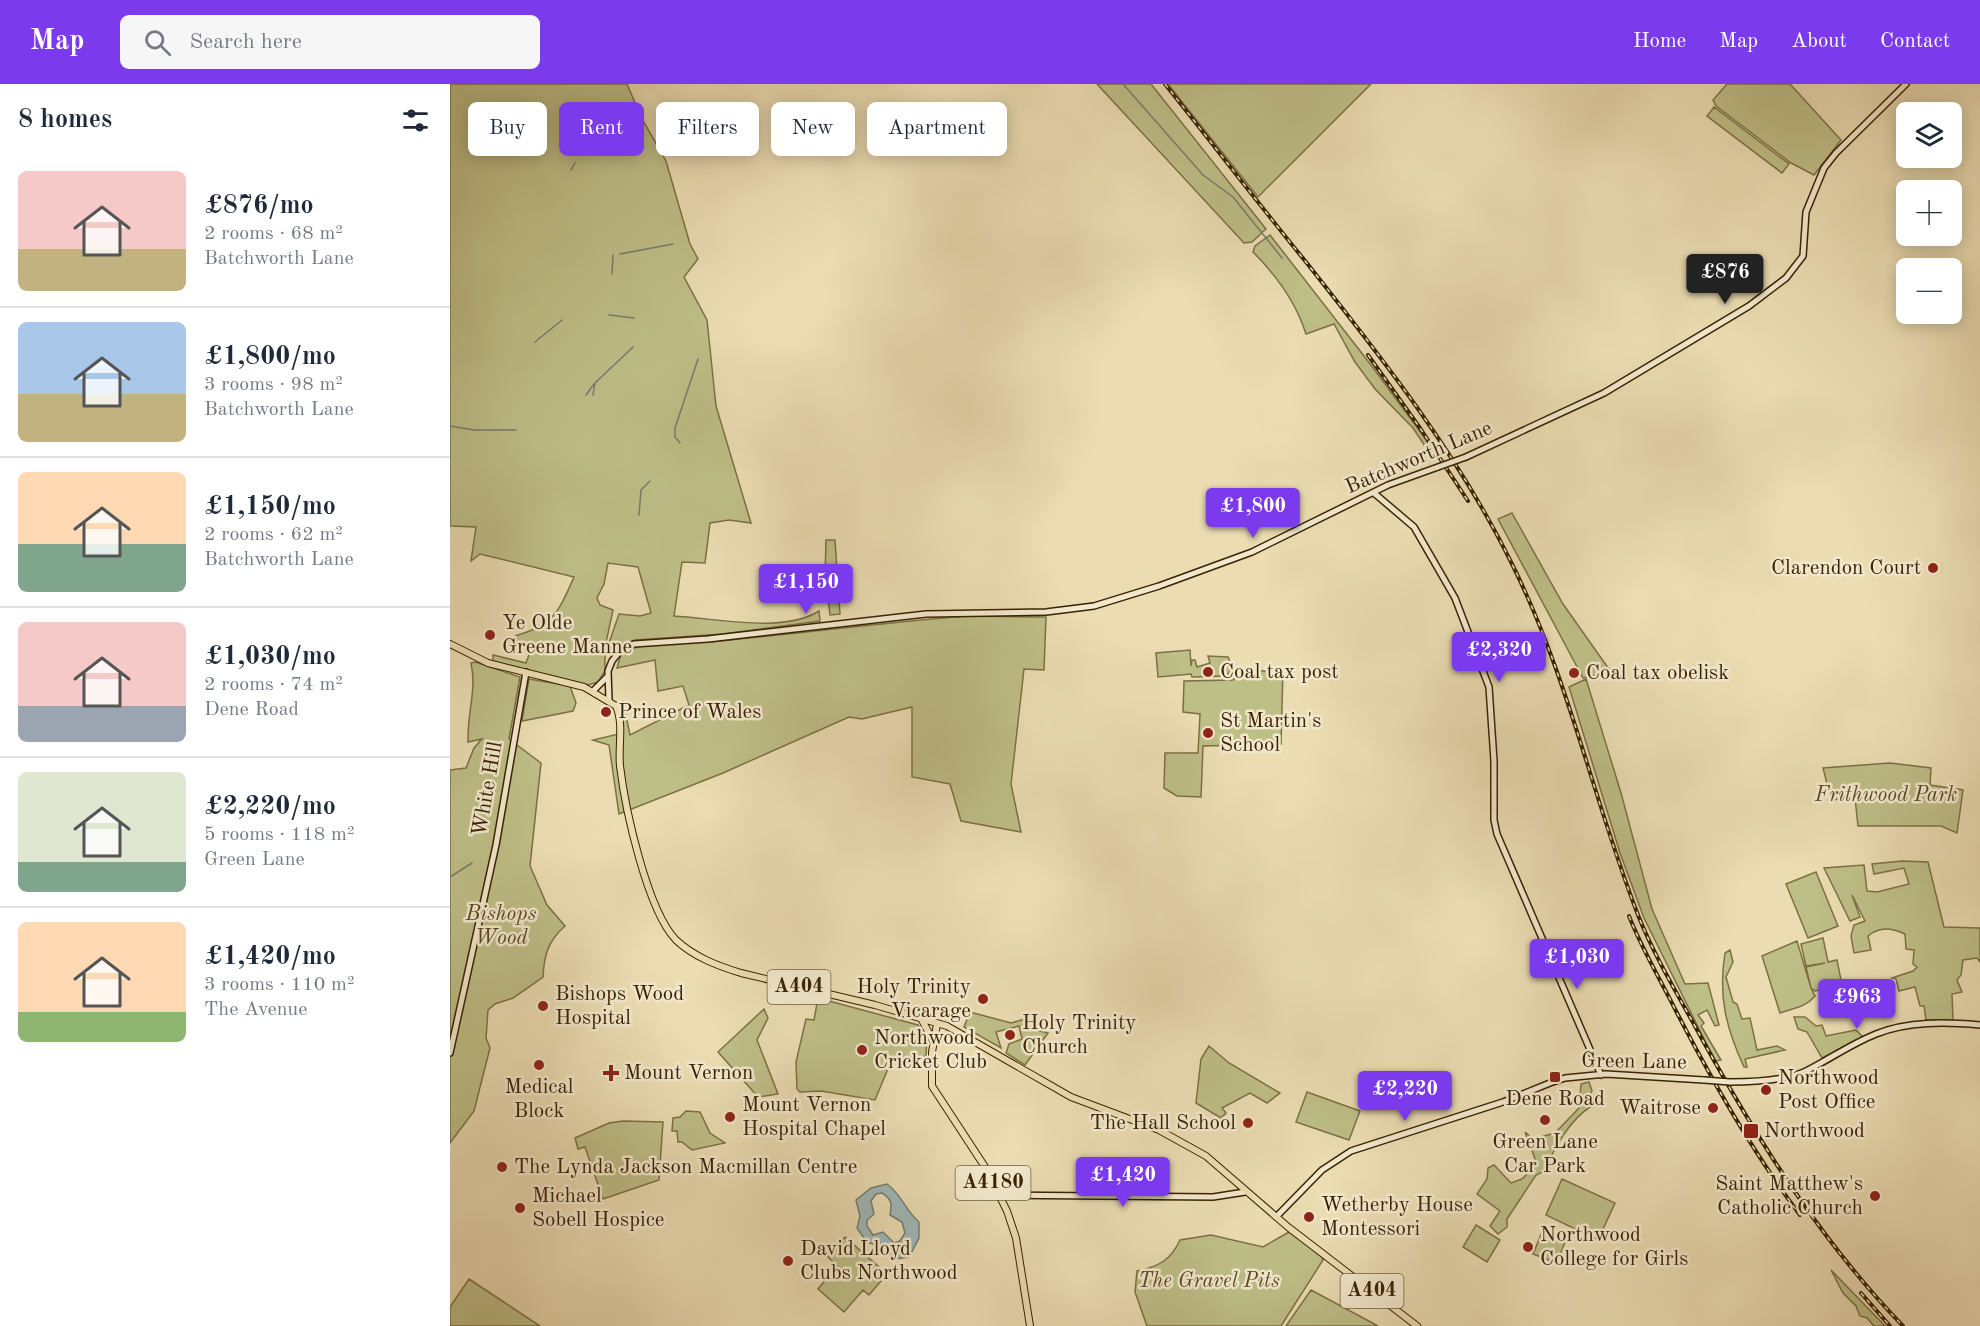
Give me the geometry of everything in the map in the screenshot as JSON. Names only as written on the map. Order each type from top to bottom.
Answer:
[{"type":"main road","points":[[450,644],[480,660],[574,683],[594,690],[609,700]]},
{"type":"main road","name":"A404","points":[[609,700],[618,712],[622,780],[638,847],[659,915],[675,939],[698,957],[723,968],[921,1018],[958,1031],[1071,1097],[1159,1130],[1206,1156],[1245,1191],[1417,1326]]},
{"type":"main road","points":[[921,1018],[933,1041]]},
{"type":"main road","name":"A4180","points":[[937,1024],[933,1041],[932,1086],[984,1167],[999,1195],[1017,1238],[1030,1326]]},
{"type":"street","name":"Batchworth Lane","points":[[594,690],[607,677],[612,661],[618,653],[641,642],[708,639],[926,614],[1047,612],[1094,606],[1159,586],[1252,552],[1374,493],[1466,457],[1604,393],[1749,306],[1786,278],[1803,256],[1806,212],[1824,168],[1836,153],[1906,84]]},
{"type":"street","points":[[1374,493],[1414,527],[1455,598],[1482,668],[1490,696],[1494,820],[1502,847],[1601,1075]]},
{"type":"street","name":"White Hill","points":[[450,1053],[496,845],[526,672]]},
{"type":"street","points":[[607,677],[609,700]]},
{"type":"street","name":"Green Lane","points":[[1277,1216],[1322,1170],[1351,1151],[1503,1102],[1565,1078],[1601,1075],[1730,1082],[1754,1081],[1806,1071],[1872,1036],[1903,1027],[1956,1023],[1980,1025]]},
{"type":"street","points":[[999,1195],[1213,1197],[1245,1191]]},
{"type":"green space","points":[[450,84],[627,84],[635,102],[559,102],[559,156],[644,156],[644,122],[656,143],[656,156],[663,156],[666,161],[690,244],[698,259],[684,277],[707,320],[716,406],[751,523],[729,520],[710,523],[705,563],[682,562],[674,616],[768,623],[804,618],[819,611],[820,621],[723,634],[635,640],[610,651],[609,643],[619,614],[640,616],[651,613],[638,567],[608,563],[604,584],[597,598],[600,605],[613,610],[605,647],[605,671],[598,682],[588,685],[493,661],[493,655],[526,663],[531,649],[518,644],[515,636],[538,627],[553,616],[564,600],[574,577],[480,554],[471,561],[476,527],[450,526]]},
{"type":"green space","points":[[1097,84],[1151,84],[1266,229],[1252,242],[1244,243]]},
{"type":"green space","points":[[1168,84],[1371,84],[1258,197]]},
{"type":"green space","points":[[1727,84],[1790,84],[1841,140],[1814,175],[1791,163],[1716,106],[1713,100]]},
{"type":"green space","points":[[1714,107],[1789,164],[1782,173],[1707,116]]},
{"type":"green space","points":[[1270,235],[1438,456],[1433,458],[1413,428],[1375,389],[1355,362],[1334,324],[1306,334],[1285,290],[1253,252],[1255,246]]},
{"type":"green space","points":[[1512,513],[1563,604],[1611,672],[1583,678],[1498,519]]},
{"type":"green space","points":[[826,540],[835,540],[840,614],[830,615],[825,576]]},
{"type":"green space","points":[[965,616],[1046,617],[1044,670],[1024,669],[1011,784],[1021,832],[961,821],[950,784],[912,777],[912,707],[862,719],[849,717],[723,773],[619,814],[609,745],[593,740],[623,733],[618,703],[623,701],[630,735],[689,705],[683,686],[658,691],[655,660],[617,668],[621,654],[656,643],[719,641]]},
{"type":"green space","points":[[1190,650],[1191,666],[1192,660],[1195,660],[1197,667],[1210,663],[1208,656],[1228,657],[1232,667],[1227,676],[1192,677],[1191,674],[1158,677],[1156,653]]},
{"type":"green space","name":"Bishops Wood","points":[[475,662],[520,677],[509,739],[541,763],[530,866],[547,905],[565,926],[548,949],[543,977],[513,998],[495,1004],[488,1010],[486,1038],[490,1048],[474,1111],[450,1143],[450,770],[466,768],[474,748],[482,739],[468,742],[473,683],[471,663]]},
{"type":"green space","points":[[1283,670],[1281,744],[1203,746],[1201,797],[1177,796],[1164,788],[1165,753],[1198,753],[1200,714],[1183,712],[1184,681],[1233,680],[1240,672]]},
{"type":"green space","points":[[529,679],[570,686],[576,703],[573,711],[522,721]]},
{"type":"green space","points":[[1586,679],[1621,793],[1652,909],[1685,984],[1708,983],[1719,1025],[1715,1026],[1707,1010],[1698,1015],[1704,1023],[1701,1026],[1721,1060],[1715,1061],[1644,918],[1620,853],[1569,687]]},
{"type":"green space","name":"Frithwood Park","points":[[1890,763],[1931,768],[1930,785],[1963,790],[1957,833],[1941,826],[1858,826],[1855,798],[1831,800],[1823,768]]},
{"type":"green space","points":[[1902,861],[1928,862],[1944,927],[1980,928],[1980,962],[1977,958],[1963,960],[1961,975],[1957,980],[1962,992],[1952,994],[1953,1020],[1926,1020],[1924,1006],[1920,1006],[1915,987],[1899,991],[1896,979],[1892,978],[1913,971],[1917,967],[1913,964],[1914,950],[1906,949],[1905,934],[1891,929],[1882,929],[1868,936],[1871,950],[1854,953],[1851,936],[1854,925],[1865,921],[1852,895],[1860,917],[1850,921],[1824,868],[1864,865],[1867,891],[1877,892],[1909,884],[1904,868],[1874,874],[1872,864]]},
{"type":"green space","points":[[1816,872],[1838,926],[1808,938],[1786,884]]},
{"type":"green space","points":[[1823,938],[1828,962],[1837,960],[1842,985],[1815,991],[1811,988],[1806,967],[1825,963],[1806,966],[1801,944]]},
{"type":"green space","points":[[1797,941],[1815,996],[1811,1000],[1780,1013],[1762,956]]},
{"type":"green space","points":[[1730,950],[1733,962],[1726,977],[1733,1002],[1737,1004],[1742,1019],[1750,1018],[1757,1050],[1777,1046],[1785,1050],[1745,1059],[1747,1067],[1744,1067],[1732,1039],[1725,1012],[1723,969],[1725,953]]},
{"type":"green space","name":"Northwood Cricket Club","points":[[818,998],[918,1025],[927,1039],[926,1055],[920,1060],[892,1059],[875,1100],[821,1091],[800,1092],[797,1089],[796,1062],[806,1019],[814,1020]]},
{"type":"green space","points":[[764,1009],[768,1018],[757,1040],[778,1094],[758,1097],[718,1052]]},
{"type":"green space","points":[[970,1012],[1011,1023],[1025,1019],[1024,1027],[1048,1033],[1025,1065],[1006,1053],[1009,1044],[1022,1039],[1019,1026],[996,1032],[1001,1048],[964,1027]]},
{"type":"green space","points":[[1794,1017],[1805,1017],[1816,1026],[1822,1025],[1826,1036],[1856,1030],[1863,1037],[1822,1058],[1807,1032],[1798,1029]]},
{"type":"green space","points":[[1209,1046],[1229,1063],[1280,1093],[1267,1103],[1250,1093],[1222,1108],[1226,1113],[1221,1118],[1196,1103],[1201,1059]]},
{"type":"green space","points":[[1589,1082],[1592,1091],[1585,1104],[1590,1107],[1569,1127],[1557,1145],[1545,1171],[1536,1175],[1507,1219],[1507,1227],[1498,1234],[1490,1226],[1500,1211],[1477,1194],[1487,1179],[1488,1168],[1494,1165],[1511,1183],[1522,1179],[1537,1164],[1525,1132],[1533,1139],[1555,1133],[1579,1108],[1581,1084]]},
{"type":"green space","points":[[1307,1092],[1360,1111],[1349,1140],[1296,1122]]},
{"type":"green space","points":[[686,1111],[700,1112],[710,1133],[725,1143],[692,1150],[682,1142],[678,1142],[677,1131],[672,1131],[673,1118],[680,1117]]},
{"type":"green space","points":[[663,1122],[659,1180],[603,1199],[585,1147],[578,1149],[575,1138],[609,1123]]},
{"type":"green space","points":[[1562,1179],[1615,1203],[1598,1240],[1546,1215]]},
{"type":"green space","points":[[1476,1225],[1500,1240],[1487,1262],[1463,1247]]},
{"type":"green space","name":"The Gravel Pits","points":[[1289,1232],[1321,1255],[1323,1260],[1281,1326],[1147,1326],[1135,1292],[1137,1271],[1163,1262],[1180,1240],[1211,1235],[1263,1247]]},
{"type":"green space","points":[[1542,1232],[1565,1242],[1557,1263],[1533,1254]]},
{"type":"green space","points":[[845,1237],[887,1274],[869,1295],[863,1290],[844,1312],[818,1289],[837,1266],[828,1257]]},
{"type":"green space","points":[[1831,1270],[1885,1326],[1874,1326],[1867,1318],[1860,1316],[1856,1306],[1843,1293]]},
{"type":"green space","points":[[469,1279],[540,1326],[450,1326],[450,1307]]},
{"type":"green space","points":[[1311,1290],[1378,1326],[1286,1326]]},
{"type":"water","points":[[887,1184],[919,1222],[919,1238],[909,1257],[894,1259],[881,1251],[880,1246],[867,1242],[857,1228],[860,1216],[856,1200],[871,1188]],"holes":[[[882,1193],[888,1197],[890,1202],[890,1215],[902,1222],[905,1233],[900,1241],[894,1243],[883,1232],[873,1235],[867,1226],[867,1220],[874,1214],[871,1201],[876,1194]]]},
{"type":"waterway","points":[[1123,84],[1203,175],[1233,197],[1282,258]]},
{"type":"waterway","points":[[571,170],[575,163]]},
{"type":"waterway","points":[[620,254],[673,244]]},
{"type":"waterway","points":[[612,274],[613,255]]},
{"type":"waterway","points":[[609,315],[634,318]]},
{"type":"waterway","points":[[535,342],[562,320]]},
{"type":"waterway","points":[[593,395],[595,383],[633,347]]},
{"type":"waterway","points":[[680,443],[675,437],[675,428],[698,359]]},
{"type":"waterway","points":[[586,395],[594,384]]},
{"type":"waterway","points":[[450,426],[474,430],[516,430]]},
{"type":"waterway","points":[[639,515],[641,490],[650,481]]},
{"type":"waterway","points":[[450,877],[472,863]]},
{"type":"railway","points":[[1165,84],[1390,371],[1468,484],[1491,523],[1532,606],[1565,694],[1622,871],[1638,915],[1660,962],[1746,1115],[1793,1189],[1845,1260],[1903,1326]]},
{"type":"railway","points":[[1368,355],[1468,501]]},
{"type":"railway","points":[[1629,916],[1651,964],[1719,1090],[1749,1141],[1800,1215]]},
{"type":"railway","points":[[1861,1293],[1890,1326]]},
{"type":"place","name":"Clarendon Court","points":[[1933,568]]},
{"type":"place","name":"Ye Olde Greene Manne","points":[[490,635]]},
{"type":"place","name":"Coal tax post","points":[[1208,672]]},
{"type":"place","name":"Coal tax obelisk","points":[[1574,673]]},
{"type":"place","name":"Prince of Wales","points":[[606,712]]},
{"type":"place","name":"St Martin's School","points":[[1208,733]]},
{"type":"place","name":"Holy Trinity Vicarage","points":[[983,999]]},
{"type":"place","name":"Bishops Wood Hospital","points":[[543,1006]]},
{"type":"place","name":"Holy Trinity Church","points":[[1010,1035]]},
{"type":"place","name":"Northwood Cricket Club","points":[[862,1050]]},
{"type":"place","name":"Medical Block","points":[[539,1065]]},
{"type":"place","name":"Mount Vernon","points":[[611,1073]]},
{"type":"place","name":"Dene Road","points":[[1555,1077]]},
{"type":"place","name":"Northwood Post Office","points":[[1766,1090]]},
{"type":"place","name":"Waitrose","points":[[1713,1108]]},
{"type":"place","name":"Mount Vernon Hospital Chapel","points":[[730,1117]]},
{"type":"place","name":"Green Lane Car Park","points":[[1545,1120]]},
{"type":"place","name":"The Hall School","points":[[1248,1123]]},
{"type":"place","name":"Northwood","points":[[1751,1131]]},
{"type":"place","name":"The Lynda Jackson Macmillan Centre","points":[[502,1167]]},
{"type":"place","name":"Saint Matthew's Catholic Church","points":[[1875,1196]]},
{"type":"place","name":"Michael Sobell Hospice","points":[[520,1208]]},
{"type":"place","name":"Wetherby House Montessori","points":[[1309,1217]]},
{"type":"place","name":"Northwood College for Girls","points":[[1528,1247]]},
{"type":"place","name":"David Lloyd Clubs Northwood","points":[[788,1261]]}]
